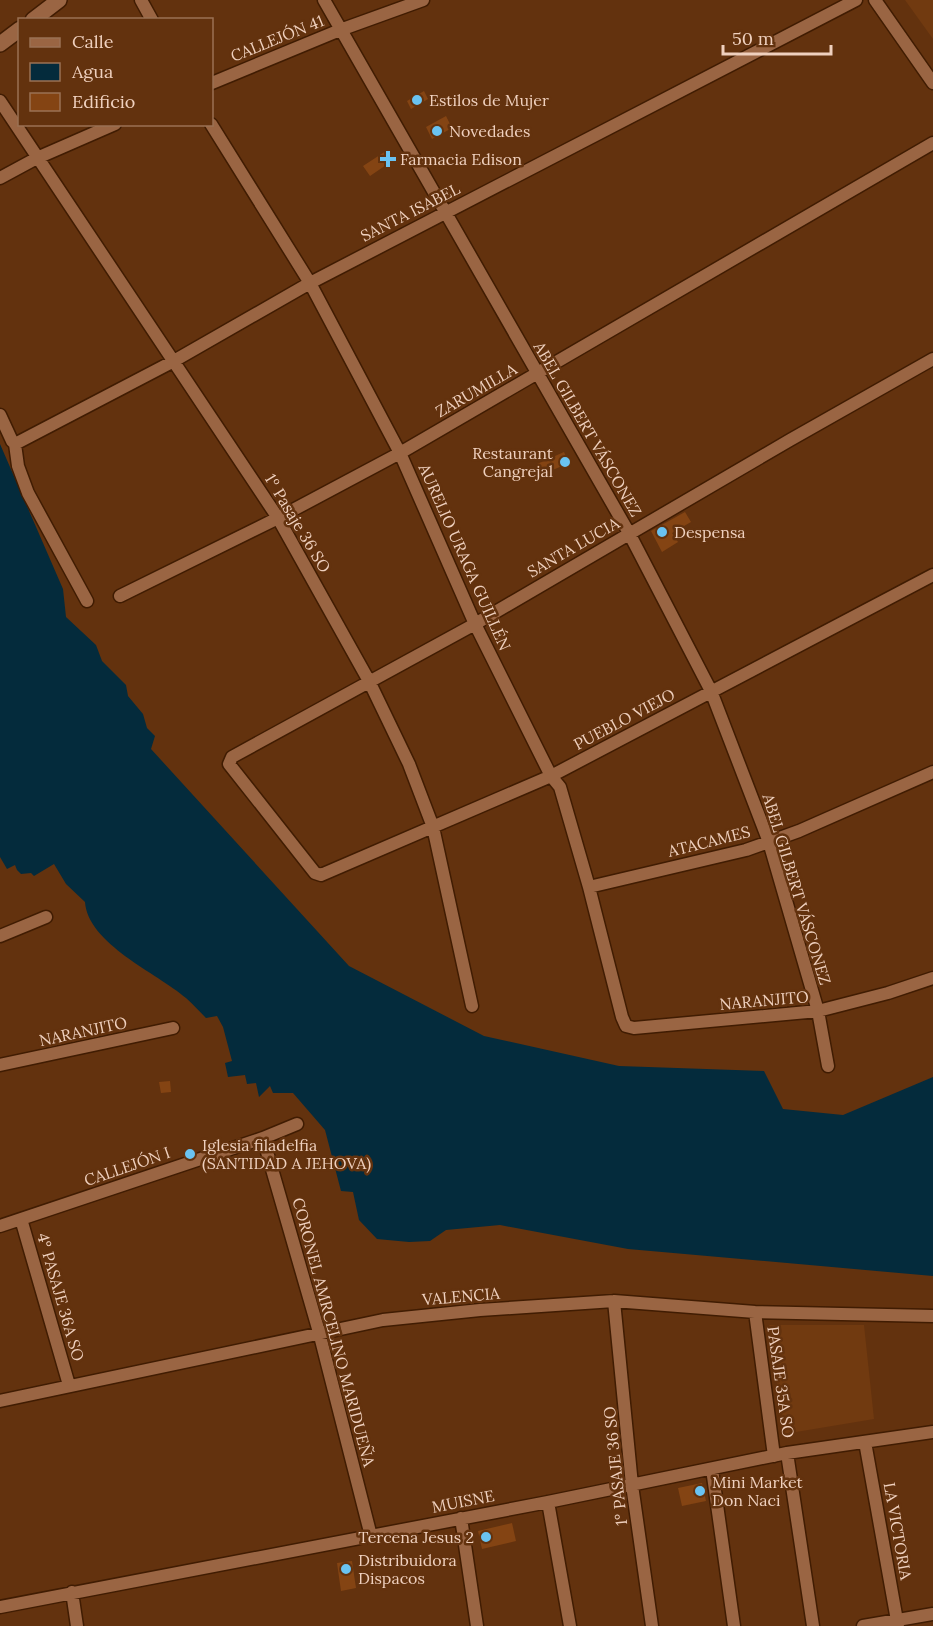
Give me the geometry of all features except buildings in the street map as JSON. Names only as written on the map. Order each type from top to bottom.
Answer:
[{"type":"street","points":[[36,18],[59,0]]},
{"type":"street","points":[[141,0],[151,18]]},
{"type":"street","name":"ABEL GILBERT VÁSCONEZ","points":[[324,0],[629,533],[711,691],[769,842],[818,1011],[828,1066]]},
{"type":"street","name":"CALLEJÓN 41","points":[[213,83],[340,30],[423,0]]},
{"type":"street","name":"SANTA ISABEL","points":[[15,444],[172,362],[310,283],[856,0]]},
{"type":"street","points":[[875,0],[933,83]]},
{"type":"street","points":[[0,44],[18,30]]},
{"type":"street","name":"1º Pasaje 36 SO","points":[[0,101],[278,518],[369,681],[409,764],[433,827],[472,1006]]},
{"type":"street","points":[[0,178],[37,158],[110,126]]},
{"type":"street","name":"AURELIO URAGA GUILLÉN","points":[[213,126],[310,283],[400,453],[475,624],[551,776],[561,789],[590,887],[622,1017],[629,1027]]},
{"type":"street","name":"ZARUMILLA","points":[[120,596],[278,518],[400,453],[933,143]]},
{"type":"street","name":"SANTA LUCIA","points":[[321,875],[315,873],[231,766],[232,757],[475,624],[933,359]]},
{"type":"street","points":[[0,415],[15,444],[18,466],[28,493],[87,601]]},
{"type":"street","name":"PUEBLO VIEJO","points":[[321,875],[551,776],[933,575]]},
{"type":"street","name":"ATACAMES","points":[[590,887],[746,850],[799,831],[933,772]]},
{"type":"street","points":[[0,936],[46,917]]},
{"type":"street","name":"NARANJITO","points":[[629,1027],[818,1011],[888,993],[933,978]]},
{"type":"street","name":"NARANJITO","points":[[0,1065],[173,1028]]},
{"type":"street","name":"CALLEJÓN I","points":[[0,1226],[262,1138],[297,1124]]},
{"type":"street","name":"CORONEL AMRCELINO MARIDUEÑA","points":[[262,1138],[319,1332],[371,1536]]},
{"type":"street","name":"4° PASAJE 36A SO","points":[[21,1219],[69,1385]]},
{"type":"street","name":"VALENCIA","points":[[0,1401],[319,1332],[382,1320],[426,1315],[614,1301],[755,1312],[933,1317]]},
{"type":"street","name":"1° PASAJE 36 SO","points":[[614,1301],[632,1485],[652,1626]]},
{"type":"street","name":"PASAJE 35A SO","points":[[755,1312],[813,1626]]},
{"type":"street","name":"MUISNE","points":[[0,1607],[781,1455],[933,1432]]},
{"type":"street","name":"LA VICTORIA","points":[[865,1442],[898,1623]]},
{"type":"street","points":[[712,1469],[734,1626]]},
{"type":"street","points":[[548,1502],[570,1626]]},
{"type":"street","points":[[461,1518],[477,1626]]},
{"type":"street","points":[[72,1592],[77,1626]]},
{"type":"street","points":[[863,1626],[898,1623],[933,1614]]},
{"type":"shaded area","points":[[905,0],[933,0],[933,39]]},
{"type":"shaded area","points":[[769,1325],[864,1325],[874,1419],[784,1434]]},
{"type":"water","points":[[0,444],[63,589],[66,617],[96,645],[102,661],[126,685],[128,696],[143,714],[147,728],[155,736],[151,749],[349,966],[484,1036],[619,1066],[764,1071],[783,1109],[843,1115],[933,1077],[933,1276],[628,1249],[500,1225],[446,1230],[430,1241],[377,1239],[359,1220],[353,1192],[341,1191],[325,1130],[293,1093],[273,1093],[270,1086],[259,1097],[256,1083],[247,1084],[245,1075],[228,1077],[225,1063],[232,1061],[223,1027],[217,1016],[206,1018],[186,998],[111,944],[98,931],[89,917],[85,902],[66,884],[54,864],[34,876],[31,873],[21,874],[15,865],[7,869],[0,857]]},
{"type":"place","name":"Estilos de Mujer","points":[[417,100]]},
{"type":"place","name":"Novedades","points":[[437,131]]},
{"type":"place","name":"Farmacia Edison","points":[[388,159]]},
{"type":"place","name":"Restaurant Cangrejal","points":[[565,462]]},
{"type":"place","name":"Despensa","points":[[662,532]]},
{"type":"place","name":"Iglesia filadelfia (SANTIDAD A JEHOVA)","points":[[190,1154]]},
{"type":"place","name":"Mini Market Don Naci","points":[[700,1491]]},
{"type":"place","name":"Tercena Jesus 2","points":[[486,1537]]},
{"type":"place","name":"Distribuidora Dispacos","points":[[346,1569]]}]
